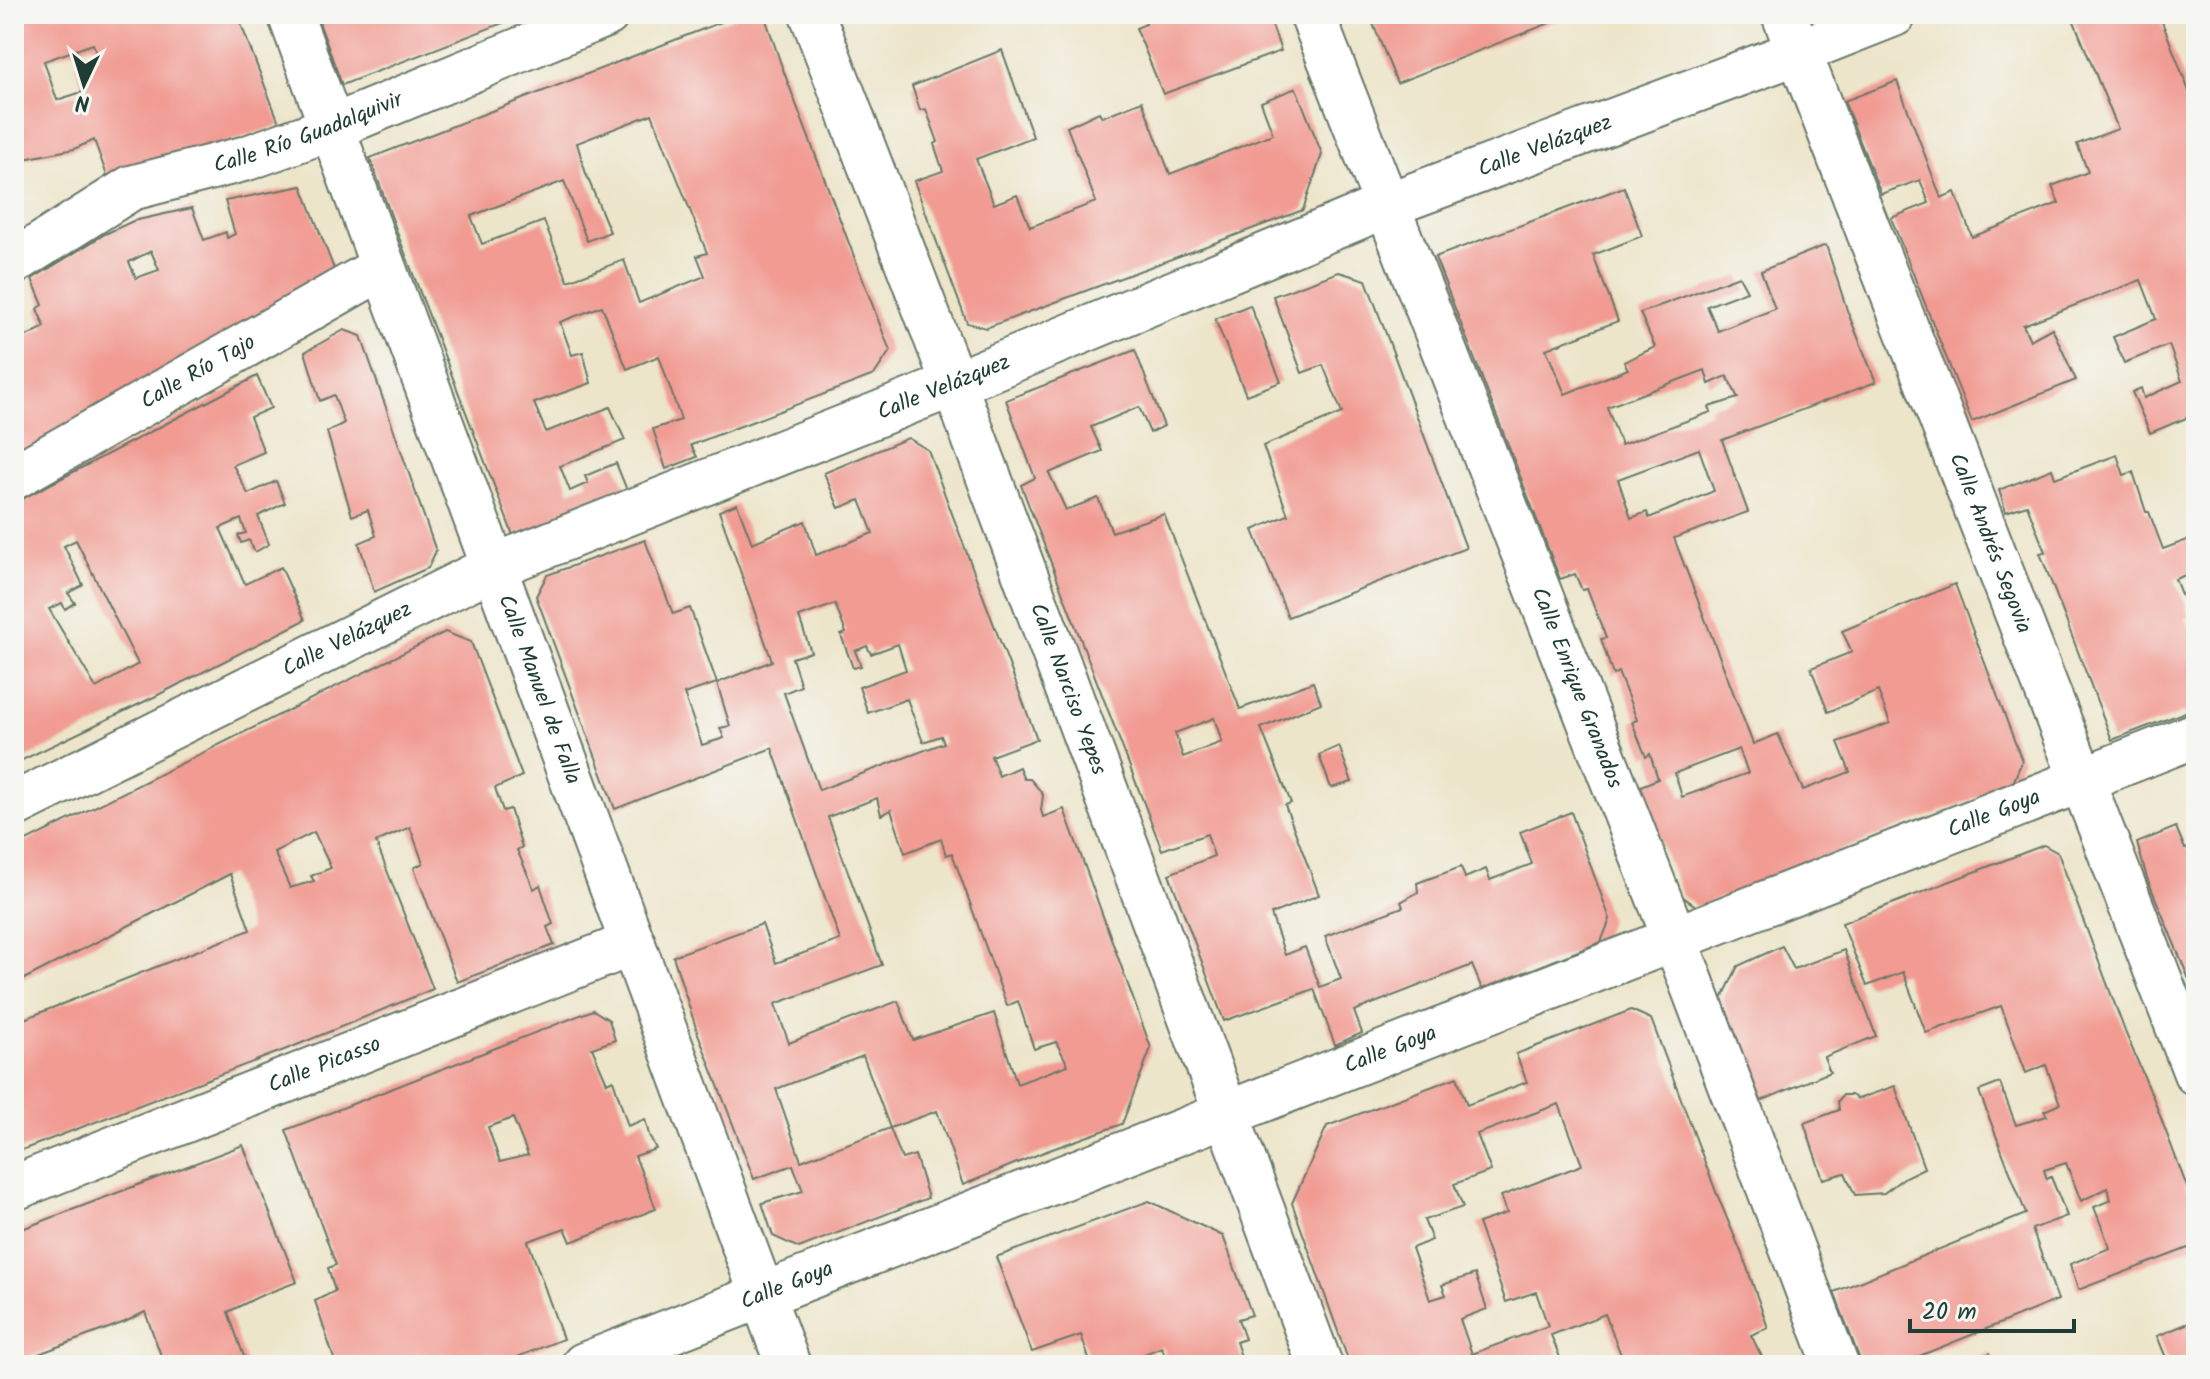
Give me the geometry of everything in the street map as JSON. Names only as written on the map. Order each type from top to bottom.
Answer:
[{"type":"street","name":"Calle Manuel de Falla","points":[[290,14],[788,1365]]},
{"type":"street","name":"Calle Río Guadalquivir","points":[[14,262],[131,188],[247,158],[331,128],[607,14]]},
{"type":"street","name":"Calle Narciso Yepes","points":[[812,14],[954,384],[1320,1365]]},
{"type":"street","name":"Calle Enrique Granados","points":[[1312,14],[1675,939],[1836,1365]]},
{"type":"street","name":"Calle Velázquez","points":[[14,805],[495,566],[954,384],[1385,206],[1791,33],[1894,14]]},
{"type":"street","name":"Calle Andrés Segovia","points":[[1791,33],[2196,1073]]},
{"type":"street","name":"Calle Río Tajo","points":[[14,477],[383,267]]},
{"type":"street","name":"Calle Goya","points":[[584,1365],[2196,735]]},
{"type":"street","name":"Calle Picasso","points":[[14,1188],[633,943]]},
{"type":"building","points":[[14,14],[237,14],[280,125],[109,181],[94,140],[74,149],[14,161]],"holes":[[[93,44],[98,56],[75,65],[85,91],[57,100],[44,61]]]},
{"type":"building","points":[[316,14],[526,14],[342,85]]},
{"type":"building","points":[[742,14],[764,14],[890,351],[874,375],[691,445],[697,457],[666,469],[653,429],[681,420],[659,356],[627,369],[602,306],[560,322],[572,355],[583,352],[591,383],[534,403],[546,432],[610,407],[625,440],[560,466],[570,491],[588,483],[585,476],[616,463],[633,505],[513,535],[370,158]],"holes":[[[652,114],[707,253],[697,256],[705,276],[639,303],[624,260],[568,281],[544,221],[482,244],[471,216],[564,181],[587,241],[610,232],[577,143]]]},
{"type":"building","points":[[1142,14],[1268,14],[1281,51],[1163,94],[1136,28],[1146,24]]},
{"type":"building","points":[[1369,14],[1564,14],[1565,17],[1397,83]]},
{"type":"building","points":[[2071,14],[2159,14],[2196,109],[2196,414],[2150,433],[2132,392],[2141,388],[2144,398],[2182,381],[2169,345],[2124,363],[2113,337],[2156,319],[2141,280],[2023,325],[2030,340],[2052,328],[2076,380],[1972,422],[1891,218],[1929,203],[1920,180],[1881,194],[1844,101],[1897,81],[1941,198],[1955,192],[1972,237],[2059,203],[2052,186],[2088,172],[2077,144],[2118,129]]},
{"type":"building","points":[[1002,50],[1033,137],[976,159],[994,204],[1017,195],[1030,227],[1096,202],[1067,127],[1099,112],[1102,117],[1142,101],[1170,174],[1273,134],[1261,102],[1296,88],[1322,154],[1303,210],[986,328],[967,323],[914,181],[943,171],[934,144],[938,142],[926,109],[920,110],[912,86]]},
{"type":"building","points":[[302,186],[334,269],[333,285],[14,462],[14,330],[19,340],[45,327],[37,309],[43,305],[32,279],[105,234],[133,221],[192,208],[204,240],[226,232],[227,238],[235,234],[225,201]],"holes":[[[151,251],[159,270],[136,278],[129,262]]]},
{"type":"building","points":[[1624,187],[1642,236],[1593,255],[1618,321],[1546,349],[1565,394],[1628,369],[1624,362],[1655,347],[1640,313],[1739,276],[1747,291],[1707,306],[1718,331],[1775,309],[1761,271],[1826,245],[1848,313],[1876,382],[1722,440],[1748,512],[1674,538],[1753,744],[1778,734],[1803,790],[1850,772],[1838,742],[1890,723],[1878,691],[1828,712],[1811,668],[1852,652],[1842,631],[1955,584],[2022,761],[2013,783],[1697,907],[1682,896],[1638,787],[1658,779],[1650,754],[1646,757],[1632,722],[1637,720],[1618,672],[1613,675],[1601,639],[1606,638],[1587,589],[1582,590],[1575,574],[1560,579],[1435,257]],"holes":[[[1705,370],[1709,384],[1727,376],[1738,398],[1709,407],[1711,412],[1621,445],[1607,407]],[[1699,449],[1714,491],[1649,518],[1647,512],[1631,518],[1618,479]],[[1739,749],[1748,773],[1682,797],[1675,773]]]},
{"type":"building","points":[[1339,272],[1366,280],[1466,548],[1288,617],[1253,530],[1288,515],[1263,446],[1342,413],[1323,365],[1302,373],[1273,296]]},
{"type":"building","points":[[1250,305],[1281,382],[1246,395],[1215,319]]},
{"type":"building","points":[[344,330],[361,336],[436,551],[428,568],[374,592],[359,543],[376,536],[368,510],[352,516],[327,432],[344,423],[334,395],[320,401],[305,352]]},
{"type":"building","points":[[1135,350],[1164,426],[1150,433],[1139,407],[1091,427],[1102,451],[1049,473],[1066,510],[1098,498],[1112,532],[1164,514],[1240,709],[1313,682],[1321,703],[1261,728],[1291,803],[1285,805],[1319,895],[1271,914],[1285,955],[1305,947],[1320,987],[1341,979],[1325,936],[1403,907],[1401,902],[1418,892],[1417,883],[1461,867],[1465,878],[1486,869],[1490,880],[1532,864],[1520,832],[1571,812],[1610,919],[1601,942],[1482,989],[1472,965],[1354,1011],[1362,1033],[1335,1045],[1314,989],[1224,1021],[1169,874],[1214,856],[1207,834],[1162,850],[1021,485],[1035,478],[1006,400]],"holes":[[[1214,718],[1222,742],[1183,757],[1175,733]]]},
{"type":"building","points":[[257,376],[271,408],[250,417],[264,452],[233,465],[248,494],[276,481],[285,503],[258,516],[269,544],[255,552],[249,540],[241,543],[238,535],[246,533],[241,519],[220,528],[245,584],[281,567],[305,620],[14,764],[14,688],[20,684],[14,672],[14,503]],"holes":[[[76,540],[138,664],[96,688],[49,609],[62,603],[65,609],[75,603],[68,593],[83,585],[64,546]]]},
{"type":"building","points":[[908,438],[928,450],[1037,739],[991,756],[999,776],[1019,767],[1024,779],[1030,779],[1038,788],[1043,795],[1043,817],[1064,809],[1151,1048],[1122,1124],[963,1185],[937,1111],[890,1128],[902,1159],[915,1155],[928,1198],[799,1248],[773,1236],[762,1203],[803,1191],[793,1165],[754,1179],[697,1031],[673,956],[762,924],[776,963],[840,940],[772,748],[615,809],[536,596],[547,575],[645,540],[673,614],[690,608],[717,683],[772,661],[719,511],[737,504],[752,543],[805,521],[816,555],[873,533],[860,500],[839,508],[824,473]],"holes":[[[835,604],[846,633],[841,635],[853,668],[861,666],[855,651],[867,646],[871,654],[898,644],[906,670],[859,687],[868,713],[907,699],[923,742],[941,736],[944,743],[819,790],[784,693],[801,686],[792,658],[811,652],[799,617]],[[717,683],[730,726],[720,728],[724,738],[702,745],[684,694]],[[877,798],[881,815],[891,810],[905,853],[941,839],[946,855],[952,853],[1007,1006],[1018,1001],[1034,1049],[1056,1042],[1068,1065],[1017,1084],[994,1013],[913,1040],[898,1001],[789,1043],[775,1004],[882,965],[828,817]],[[863,1056],[890,1128],[801,1161],[776,1089]]]},
{"type":"building","points":[[2117,455],[2124,475],[2133,472],[2146,512],[2149,512],[2163,549],[2193,538],[2188,527],[2196,525],[2196,571],[2175,579],[2196,641],[2196,708],[2112,740],[2040,553],[2045,552],[2027,505],[2006,512],[1999,490],[2052,469],[2055,478]]},
{"type":"building","points":[[445,632],[471,642],[522,776],[495,788],[503,811],[510,809],[522,847],[517,850],[534,889],[540,885],[553,924],[547,927],[554,945],[457,982],[414,868],[423,863],[410,827],[376,842],[433,989],[292,1047],[14,1153],[14,1023],[250,930],[230,874],[14,984],[14,847]],"holes":[[[314,832],[331,868],[311,876],[314,881],[290,888],[274,852]]]},
{"type":"building","points":[[1339,746],[1352,782],[1331,788],[1319,755]]},
{"type":"building","points":[[2176,827],[2185,849],[2196,846],[2196,996],[2147,878],[2137,843]]},
{"type":"building","points":[[2044,845],[2058,853],[2154,1100],[2196,1211],[2196,1245],[2078,1290],[2070,1264],[2110,1248],[2094,1207],[2111,1200],[2108,1188],[2081,1201],[2066,1163],[2044,1170],[2047,1179],[2051,1177],[2067,1216],[2032,1229],[2058,1300],[1897,1365],[1862,1365],[1834,1292],[2026,1214],[1979,1091],[2000,1083],[2016,1125],[2047,1116],[2044,1111],[2060,1104],[2046,1065],[2026,1073],[2001,1006],[1926,1033],[1903,972],[1867,986],[1842,923]]},
{"type":"building","points":[[1782,946],[1794,969],[1844,950],[1876,1036],[1824,1057],[1830,1072],[1761,1101],[1722,999],[1738,966]]},
{"type":"building","points":[[593,1010],[609,1020],[615,1040],[592,1048],[607,1083],[613,1080],[628,1126],[645,1119],[656,1149],[635,1156],[656,1209],[571,1242],[565,1228],[528,1241],[563,1339],[497,1365],[336,1365],[315,1301],[335,1291],[328,1268],[336,1265],[286,1130]],"holes":[[[513,1118],[528,1155],[500,1162],[488,1127]]]},
{"type":"building","points":[[1631,1010],[1651,1019],[1768,1328],[1751,1335],[1766,1365],[1625,1365],[1605,1314],[1551,1335],[1563,1365],[1350,1365],[1292,1203],[1327,1126],[1457,1077],[1467,1105],[1527,1082],[1516,1054]],"holes":[[[1559,1104],[1582,1165],[1501,1196],[1507,1213],[1478,1223],[1506,1302],[1536,1292],[1548,1326],[1472,1354],[1460,1319],[1487,1309],[1475,1274],[1442,1285],[1446,1295],[1430,1300],[1412,1248],[1432,1240],[1424,1220],[1463,1207],[1454,1184],[1491,1171],[1477,1134]]]},
{"type":"building","points":[[1895,1086],[1924,1168],[1905,1177],[1884,1193],[1855,1195],[1845,1173],[1823,1179],[1804,1123],[1839,1110],[1838,1101],[1843,1095],[1858,1099]]},
{"type":"building","points":[[243,1145],[297,1282],[228,1312],[247,1365],[154,1365],[163,1361],[145,1312],[14,1363],[14,1232]]},
{"type":"building","points":[[1149,1201],[1223,1236],[1252,1315],[1238,1319],[1245,1339],[1236,1342],[1244,1365],[1168,1365],[1162,1347],[1116,1365],[1091,1365],[1081,1335],[1032,1352],[996,1257]]},
{"type":"building","points":[[2196,1320],[2196,1365],[2169,1365],[2157,1336]]},
{"type":"building","points":[[1990,1353],[1993,1365],[1959,1365]]}]
